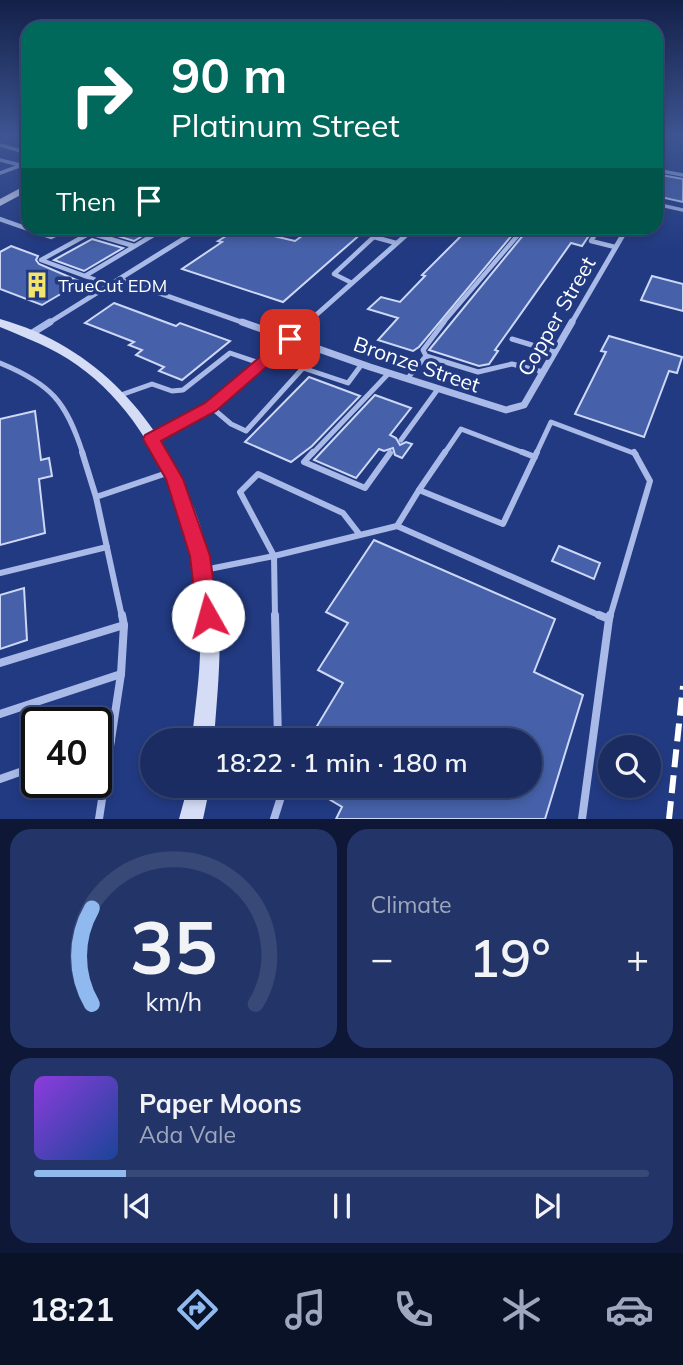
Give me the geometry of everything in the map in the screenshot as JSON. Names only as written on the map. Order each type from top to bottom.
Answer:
[{"type":"street","points":[[0,193],[21,184]]},
{"type":"street","points":[[0,203],[21,191]]},
{"type":"street","points":[[0,210],[21,200]]},
{"type":"street","points":[[29,335],[190,235]]},
{"type":"street","points":[[151,439],[211,407],[405,235]]},
{"type":"street","name":"Copper Street","points":[[506,410],[524,405],[622,235]]},
{"type":"street","name":"Bronze Street","points":[[119,279],[362,364],[506,410]]},
{"type":"street","points":[[0,323],[81,362],[100,376],[139,419],[170,472],[200,556],[202,570],[210,639],[203,728]]},
{"type":"street","points":[[191,819],[196,798]]},
{"type":"lane","points":[[663,206],[683,210]]},
{"type":"lane","points":[[0,219],[21,226]]},
{"type":"lane","points":[[86,235],[41,260],[110,285]]},
{"type":"lane","points":[[97,235],[134,246]]},
{"type":"lane","points":[[85,276],[153,235]]},
{"type":"lane","points":[[518,235],[426,343],[423,350],[426,356],[478,372],[512,365],[543,372]]},
{"type":"lane","points":[[595,235],[591,241],[615,247]]},
{"type":"lane","points":[[352,283],[334,274],[374,237],[396,243]]},
{"type":"lane","points":[[512,339],[555,352]]},
{"type":"lane","points":[[118,396],[152,384],[172,391],[183,390],[230,353],[261,364]]},
{"type":"lane","points":[[407,379],[426,356]]},
{"type":"lane","points":[[0,363],[29,375],[57,396],[69,417],[96,497],[124,625],[121,674],[112,733]]},
{"type":"lane","points":[[211,407],[231,424],[246,431],[303,368],[348,383],[362,364]]},
{"type":"lane","points":[[389,373],[304,462],[365,488],[390,453]]},
{"type":"lane","points":[[401,440],[439,390]]},
{"type":"lane","points":[[419,490],[503,524],[551,422],[636,453],[650,481],[609,619],[582,819]]},
{"type":"lane","points":[[397,526],[461,429],[535,457]]},
{"type":"lane","points":[[96,497],[170,472]]},
{"type":"lane","points":[[278,728],[274,556],[240,492],[258,474],[343,513],[360,535]]},
{"type":"lane","points":[[202,570],[274,556],[397,526],[609,619]]},
{"type":"lane","points":[[0,573],[107,547]]},
{"type":"lane","points":[[0,663],[124,625]]},
{"type":"lane","points":[[0,713],[121,674]]},
{"type":"lane","points":[[0,779],[21,772]]},
{"type":"lane","points":[[99,819],[102,798]]},
{"type":"lane","points":[[274,819],[280,798]]},
{"type":"building","points":[[663,175],[683,179],[683,202],[663,198]]},
{"type":"building","points":[[114,235],[144,235],[134,241]]},
{"type":"building","points":[[228,235],[269,235],[295,241],[303,235],[360,235],[283,302],[182,269],[222,242],[218,241]]},
{"type":"building","points":[[462,235],[512,235],[419,347],[413,351],[378,340],[398,318],[368,309],[381,297],[400,302],[425,276],[422,275]]},
{"type":"building","points":[[523,235],[589,235],[582,246],[571,243],[495,350],[498,351],[489,364],[479,366],[429,350]]},
{"type":"building","points":[[92,239],[123,248],[84,271],[54,260]]},
{"type":"building","name":"TrueCut EDM","points":[[11,246],[38,256],[36,260],[39,264],[81,282],[42,305],[0,289],[0,252]]},
{"type":"building","points":[[652,276],[683,284],[683,311],[641,300]]},
{"type":"building","points":[[114,303],[176,326],[180,323],[230,341],[182,380],[159,371],[164,367],[136,355],[142,350],[129,345],[134,342],[85,323]]},
{"type":"building","points":[[609,336],[682,357],[677,373],[669,371],[644,437],[575,414],[606,352],[601,351]]},
{"type":"building","points":[[309,377],[360,396],[312,446],[291,462],[245,442]]},
{"type":"building","points":[[375,395],[411,408],[390,435],[396,438],[400,445],[406,442],[412,444],[402,458],[395,455],[393,448],[384,451],[379,449],[356,478],[314,460]]},
{"type":"building","points":[[35,411],[41,460],[49,458],[52,476],[39,479],[45,533],[0,545],[0,419]]},
{"type":"building","points":[[374,540],[555,619],[534,672],[583,695],[545,819],[336,819],[342,807],[327,798],[542,798],[542,728],[321,728],[317,726],[343,683],[318,670],[348,623],[326,612]]},
{"type":"building","points":[[559,546],[600,563],[594,579],[552,561]]},
{"type":"building","points":[[24,588],[27,640],[0,649],[0,595]]},
{"type":"railway","points":[[669,819],[683,686]]},
{"type":"place","name":"TrueCut EDM","points":[[37,285]]},
{"type":"route","points":[[208,616],[200,556],[174,479],[151,439],[199,416],[290,339]]}]
